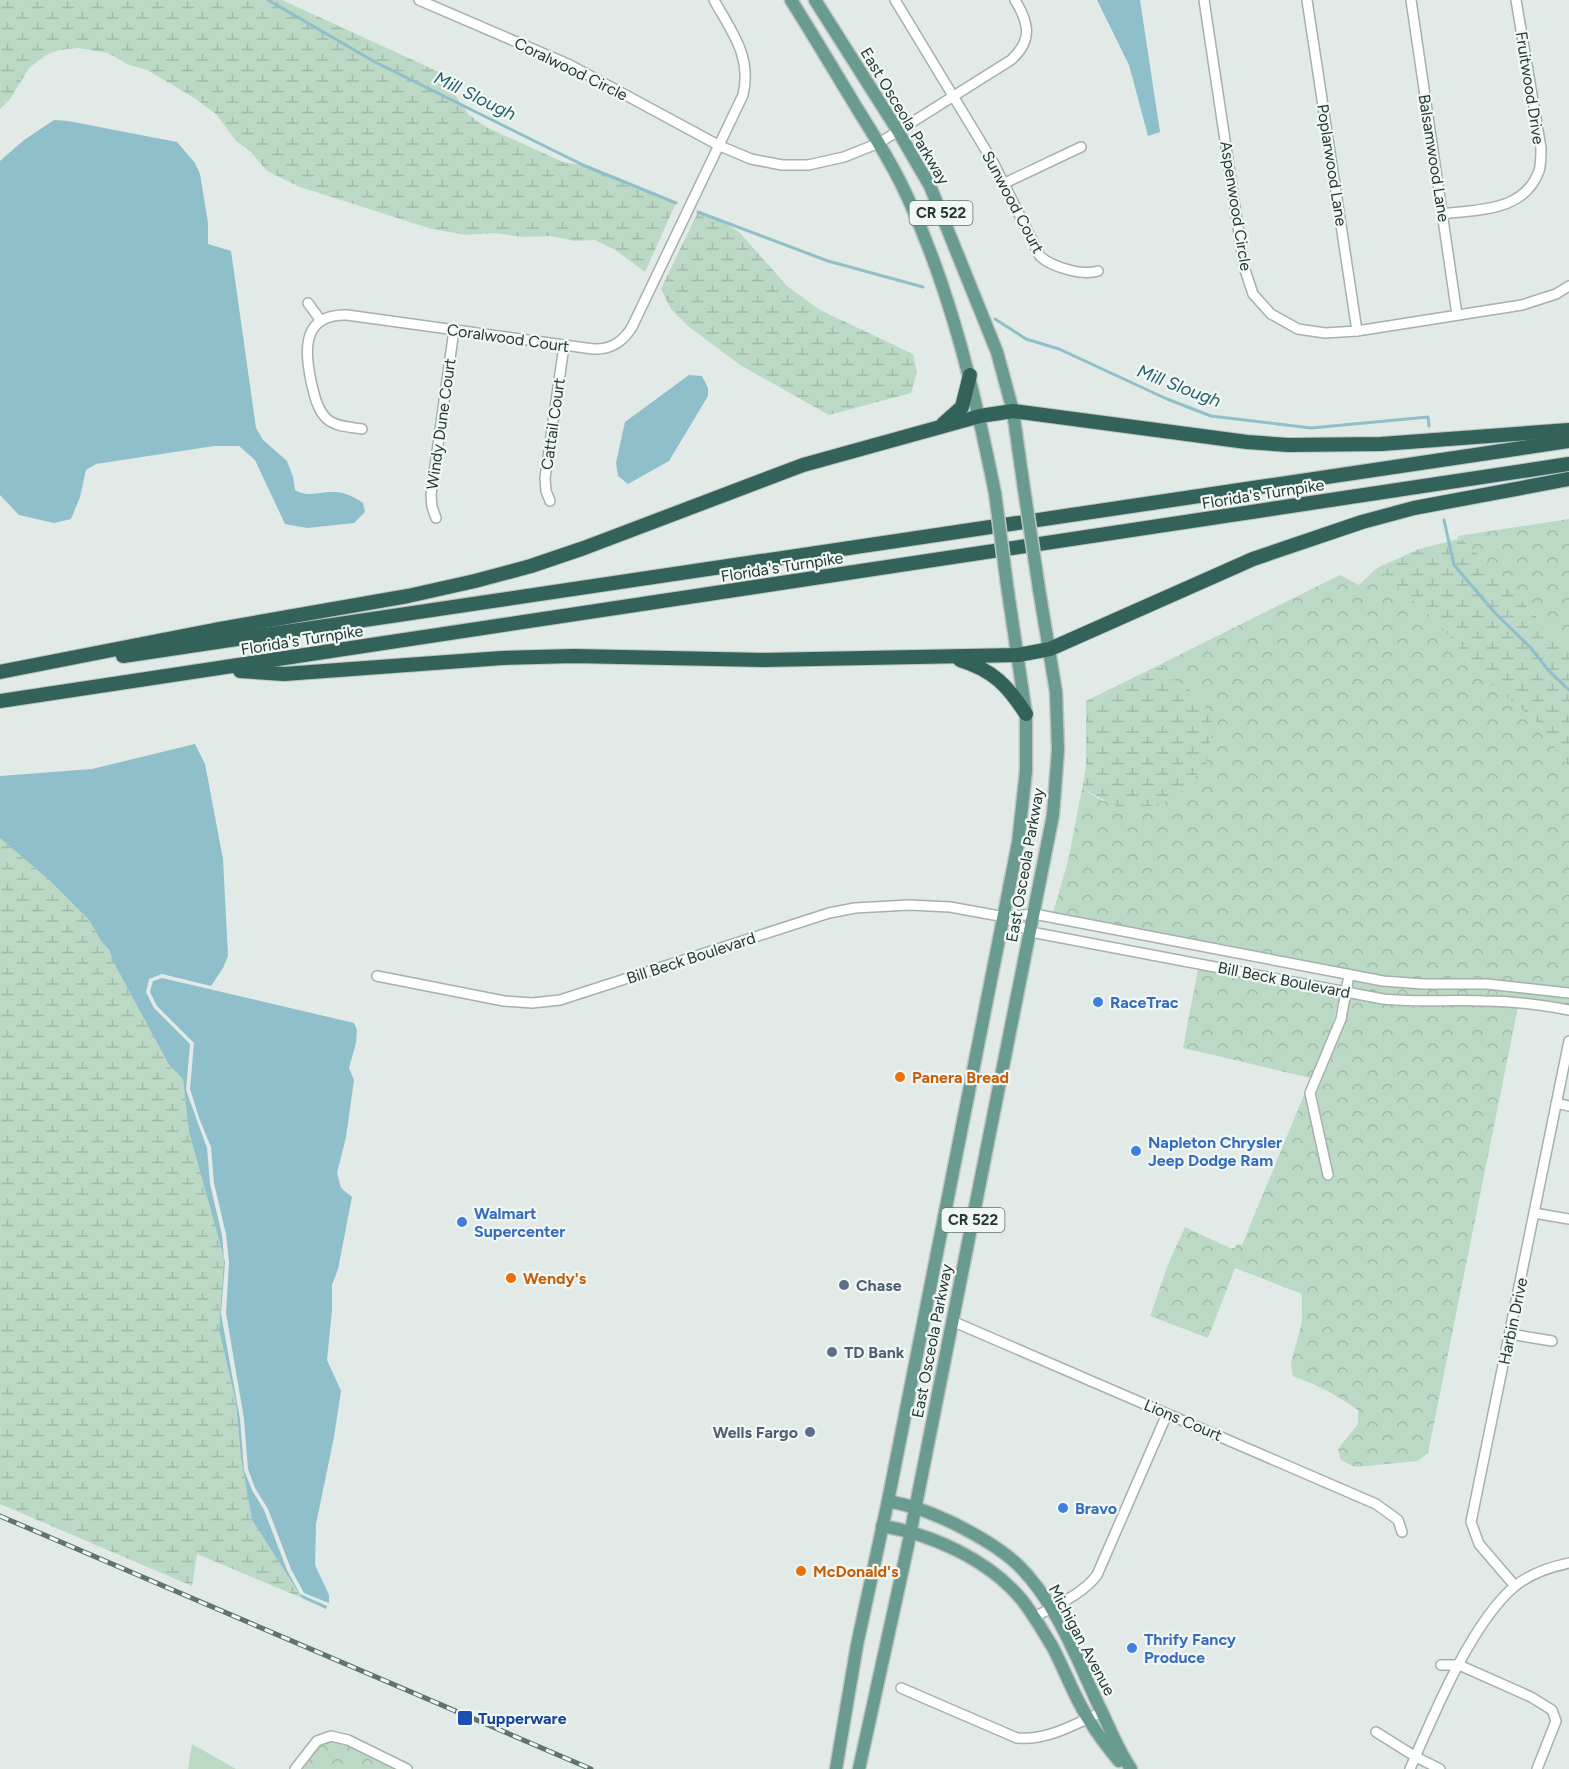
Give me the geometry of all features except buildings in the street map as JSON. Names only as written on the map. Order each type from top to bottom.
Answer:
[{"type":"highway","points":[[939,428],[962,407],[970,375]]},
{"type":"highway","points":[[0,673],[219,628],[408,596],[475,581],[531,566],[584,548],[803,465],[980,416],[1012,411],[1224,439],[1288,445],[1381,444],[1569,430]]},
{"type":"highway","name":"Florida's Turnpike","points":[[0,673],[1569,441]]},
{"type":"highway","name":"Florida's Turnpike","points":[[0,701],[1569,464]]},
{"type":"highway","points":[[214,670],[284,674],[502,658],[574,656],[764,660],[1017,655],[1050,649],[1253,560],[1362,522],[1414,508],[1569,479]]},
{"type":"highway","points":[[947,656],[976,664],[995,675],[1014,695],[1026,714]]},
{"type":"main road","name":"East Osceola Parkway","points":[[791,0],[879,143],[910,202],[951,309],[980,416],[995,493],[1026,714],[1026,771],[1018,843],[1005,917],[857,1645],[836,1769]]},
{"type":"main road","name":"East Osceola Parkway","points":[[815,0],[930,186],[997,352],[1012,411],[1050,649],[1057,716],[1056,780],[1051,825],[1031,932],[910,1531],[859,1769]]},
{"type":"main road","name":"Michigan Avenue","points":[[888,1501],[915,1506],[961,1527],[995,1547],[1019,1566],[1050,1608],[1129,1769]]},
{"type":"main road","name":"Michigan Avenue","points":[[882,1526],[910,1531],[942,1543],[976,1562],[1016,1594],[1051,1644],[1087,1719],[1103,1742],[1129,1769]]},
{"type":"street","name":"Coralwood Circle","points":[[418,0],[570,65],[720,146],[751,159],[782,165],[808,165],[844,157],[879,143],[1011,60],[1025,40],[1027,26],[1024,14],[1015,0]]},
{"type":"street","points":[[714,0],[739,44],[746,71],[743,95],[720,146]]},
{"type":"street","name":"Sunwood Court","points":[[895,0],[1005,183],[1042,259],[1078,272],[1098,271]]},
{"type":"street","name":"Aspenwood Circle","points":[[1204,0],[1244,267],[1253,294],[1271,314],[1298,330],[1325,333],[1357,331],[1522,305],[1556,294],[1569,286]]},
{"type":"street","name":"Poplarwood Lane","points":[[1307,0],[1357,331]]},
{"type":"street","name":"Balsamwood Lane","points":[[1411,0],[1457,315]]},
{"type":"street","name":"Fruitwood Drive","points":[[1443,214],[1506,205],[1520,198],[1532,184],[1539,170],[1541,148],[1515,0]]},
{"type":"street","name":"Coralwood Court","points":[[321,321],[330,317],[347,315],[564,346],[604,349],[615,346],[625,338],[632,327],[720,146]]},
{"type":"street","points":[[1005,183],[1081,147]]},
{"type":"street","points":[[308,303],[321,321],[309,335],[306,351],[318,405],[324,416],[331,422],[362,429]]},
{"type":"street","name":"Windy Dune Court","points":[[436,518],[431,495],[454,330]]},
{"type":"street","name":"Cattail Court","points":[[550,501],[545,478],[564,346]]},
{"type":"street","name":"Bill Beck Boulevard","points":[[377,976],[504,1001],[532,1003],[568,998],[829,913],[870,906],[919,905],[950,907],[1005,917],[1034,914],[1383,981],[1423,984],[1487,984],[1569,993]]},
{"type":"street","name":"Bill Beck Boulevard","points":[[1005,917],[1031,932],[1346,992],[1413,1002],[1494,1001],[1569,1010]]},
{"type":"street","points":[[1328,1175],[1310,1093],[1341,1019],[1348,975]]},
{"type":"street","name":"Harbin Drive","points":[[1515,1586],[1479,1544],[1471,1522],[1569,1041]]},
{"type":"street","points":[[1556,1103],[1569,1106]]},
{"type":"street","points":[[1534,1213],[1569,1219]]},
{"type":"street","name":"Lions Court","points":[[952,1321],[1376,1504],[1398,1520],[1402,1532]]},
{"type":"street","points":[[1510,1334],[1552,1341]]},
{"type":"street","points":[[1033,1618],[1086,1587],[1097,1575],[1167,1414]]},
{"type":"street","points":[[1410,1769],[1459,1665],[1487,1618],[1515,1586],[1533,1575],[1569,1563]]},
{"type":"street","points":[[1441,1665],[1459,1665],[1531,1697],[1552,1710],[1556,1721],[1537,1769]]},
{"type":"street","points":[[901,1688],[1017,1738],[1031,1740],[1045,1737],[1102,1712]]},
{"type":"street","points":[[1376,1732],[1440,1769]]},
{"type":"street","points":[[295,1769],[317,1741],[326,1736],[340,1737],[407,1769]]},
{"type":"green space","name":"Mill Slough","points":[[0,0],[282,0],[439,72],[469,115],[486,127],[563,162],[583,165],[676,203],[645,272],[617,251],[595,240],[574,241],[551,236],[523,237],[494,233],[466,235],[432,229],[300,187],[267,171],[250,151],[236,141],[217,115],[196,99],[149,71],[127,64],[108,53],[78,48],[59,50],[46,55],[29,68],[10,99],[0,109]]},
{"type":"green space","points":[[698,212],[725,223],[739,232],[788,287],[820,310],[913,354],[917,372],[911,393],[829,415],[740,365],[688,326],[671,309],[661,289]]},
{"type":"green space","points":[[1569,519],[1569,652],[1483,559],[1458,536]]},
{"type":"green space","points":[[1458,536],[1483,559],[1569,652],[1569,768],[1539,724],[1481,676],[1440,624],[1377,568],[1419,549],[1458,539]]},
{"type":"green space","points":[[1377,568],[1440,624],[1481,676],[1539,724],[1569,768],[1569,988],[1487,979],[1423,979],[1383,976],[1053,913],[1068,861],[1082,789],[1103,801],[1197,775],[1206,765],[1198,695],[1171,678],[1161,664],[1340,575],[1359,585]]},
{"type":"green space","points":[[1161,664],[1171,678],[1198,695],[1210,714],[1213,728],[1206,765],[1177,796],[1149,806],[1121,808],[1082,789],[1086,767],[1086,701]]},
{"type":"green space","points":[[0,838],[49,880],[89,920],[109,950],[169,1065],[183,1079],[189,1132],[224,1258],[219,1330],[236,1403],[241,1458],[252,1520],[302,1598],[197,1554],[192,1586],[0,1504]]},
{"type":"green space","points":[[1198,969],[1340,995],[1330,1035],[1305,1093],[1324,1180],[1334,1179],[1316,1094],[1339,1039],[1350,997],[1412,1007],[1484,1005],[1518,1007],[1428,1453],[1418,1461],[1355,1467],[1341,1460],[1338,1449],[1358,1424],[1358,1410],[1327,1391],[1293,1376],[1291,1363],[1302,1322],[1302,1294],[1235,1268],[1208,1338],[1150,1316],[1169,1262],[1185,1227],[1230,1248],[1235,1248],[1237,1244],[1242,1245],[1311,1078],[1183,1048]]},
{"type":"green space","points":[[1353,981],[1403,986],[1528,992],[1569,997],[1569,1005],[1483,996],[1413,998],[1351,988]]},
{"type":"green space","points":[[331,1740],[345,1744],[396,1769],[301,1769],[321,1744]]},
{"type":"green space","points":[[192,1744],[236,1769],[188,1769]]},
{"type":"water","points":[[1097,0],[1140,0],[1160,132],[1148,136],[1129,65]]},
{"type":"water","points":[[54,120],[177,142],[195,163],[200,174],[208,223],[208,244],[231,251],[256,428],[263,440],[287,461],[295,490],[309,494],[342,493],[363,503],[365,512],[354,523],[307,528],[285,524],[255,460],[239,446],[214,446],[96,464],[86,470],[80,497],[71,519],[54,523],[19,515],[0,495],[0,161],[24,140]]},
{"type":"water","points":[[689,375],[702,376],[708,388],[708,396],[669,461],[628,484],[618,476],[616,463],[625,422]]},
{"type":"water","points":[[195,744],[205,764],[223,859],[228,956],[211,986],[162,974],[149,979],[146,992],[154,1008],[190,1044],[186,1090],[207,1148],[210,1184],[222,1235],[224,1258],[189,1132],[183,1079],[169,1065],[109,950],[89,920],[49,880],[0,838],[0,776],[92,769]]},
{"type":"water","points":[[162,978],[354,1023],[357,1030],[349,1068],[354,1080],[346,1137],[337,1173],[341,1188],[352,1197],[338,1269],[332,1285],[327,1360],[341,1391],[316,1524],[315,1565],[329,1595],[329,1603],[304,1593],[291,1569],[268,1509],[255,1488],[248,1469],[244,1419],[226,1313],[229,1262],[226,1234],[214,1183],[211,1147],[190,1089],[194,1043],[157,1006],[150,992],[153,981]]},
{"type":"water","points":[[224,1258],[221,1314],[240,1419],[244,1470],[264,1510],[287,1570],[300,1594],[327,1606],[326,1609],[302,1598],[252,1520],[241,1458],[236,1403],[219,1330]]},
{"type":"waterway","name":"Mill Slough","points":[[268,0],[375,62],[583,165],[676,203]]},
{"type":"waterway","name":"Mill Slough","points":[[698,212],[828,261],[923,287]]},
{"type":"waterway","name":"Mill Slough","points":[[995,319],[1026,339],[1059,349],[1167,399],[1211,416],[1311,428],[1428,417],[1429,426]]},
{"type":"waterway","name":"Mill Slough","points":[[1444,520],[1454,565],[1496,614],[1569,690]]},
{"type":"railway","points":[[0,1516],[591,1769]]},
{"type":"place","name":"RaceTrac","points":[[1098,1002]]},
{"type":"place","name":"Panera Bread","points":[[900,1077]]},
{"type":"place","name":"Napleton Chrysler Jeep Dodge Ram","points":[[1136,1151]]},
{"type":"place","name":"Walmart Supercenter","points":[[462,1222]]},
{"type":"place","name":"Wendy's","points":[[511,1278]]},
{"type":"place","name":"Chase","points":[[844,1285]]},
{"type":"place","name":"TD Bank","points":[[832,1352]]},
{"type":"place","name":"Wells Fargo","points":[[810,1432]]},
{"type":"place","name":"Bravo","points":[[1063,1508]]},
{"type":"place","name":"McDonald's","points":[[801,1571]]},
{"type":"place","name":"Thrify Fancy Produce","points":[[1132,1648]]},
{"type":"place","name":"Tupperware","points":[[465,1718]]}]
